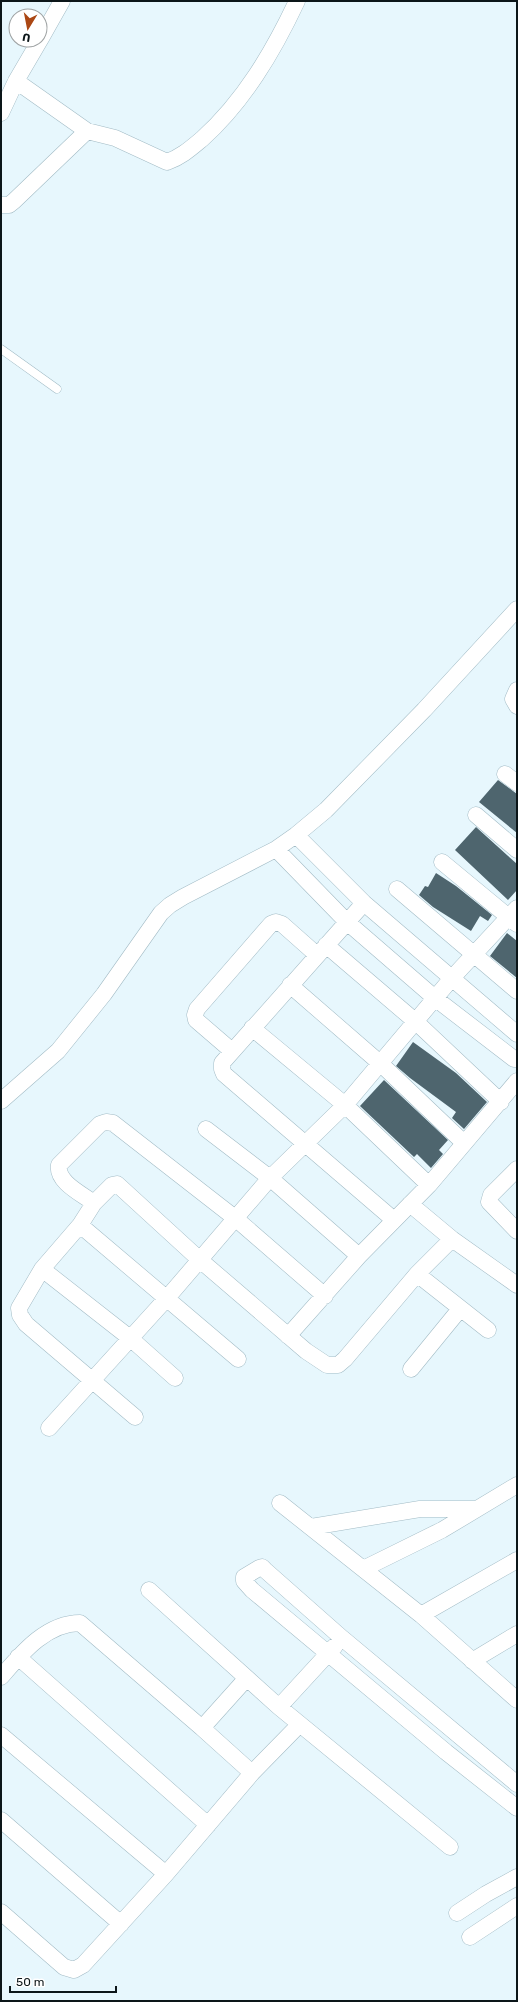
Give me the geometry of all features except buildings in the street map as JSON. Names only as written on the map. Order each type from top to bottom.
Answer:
[{"type":"street","points":[[48,26],[62,1]]},
{"type":"street","points":[[16,81],[87,131],[115,138],[154,158],[167,162],[180,158],[217,125],[250,86],[284,28],[297,1]]},
{"type":"street","points":[[1,113],[16,81],[35,48]]},
{"type":"street","points":[[1,205],[9,205],[14,201],[87,131]]},
{"type":"street","points":[[1,1101],[58,1051],[104,994],[161,913],[170,904],[276,849],[296,835],[338,800],[424,710],[517,609]]},
{"type":"street","points":[[517,690],[514,693],[513,699],[517,706]]},
{"type":"street","points":[[476,815],[517,850]]},
{"type":"street","points":[[296,835],[364,903],[517,1034]]},
{"type":"street","points":[[276,849],[347,922],[436,999],[517,1060]]},
{"type":"street","points":[[49,1428],[167,1298],[270,1178],[345,1105],[381,1064],[415,1021],[436,999],[452,978],[473,955],[514,916],[442,862]]},
{"type":"street","points":[[397,889],[517,991]]},
{"type":"street","points":[[364,903],[232,1051],[222,1063],[222,1069],[224,1074],[394,1220]]},
{"type":"street","points":[[232,1051],[196,1020],[194,1015],[197,1009],[271,924],[276,922],[282,924],[321,950],[415,1021],[501,1102]]},
{"type":"street","points":[[290,985],[381,1064],[464,1144]]},
{"type":"street","points":[[252,1028],[345,1105],[429,1185]]},
{"type":"street","points":[[288,1336],[359,1256],[429,1185],[501,1102],[517,1081]]},
{"type":"street","points":[[94,1203],[62,1180],[58,1171],[59,1165],[100,1124],[106,1122],[113,1123],[235,1218],[325,1296]]},
{"type":"street","points":[[206,1129],[270,1178],[359,1256]]},
{"type":"street","points":[[517,1169],[491,1195],[489,1202],[517,1231]]},
{"type":"street","points":[[135,1417],[26,1324],[20,1316],[19,1308],[42,1269],[80,1225],[94,1203],[112,1185],[117,1184],[200,1260],[288,1336],[306,1351],[327,1365],[338,1365],[345,1359],[417,1274],[452,1239]]},
{"type":"street","points":[[410,1204],[452,1239],[514,1278]]},
{"type":"street","points":[[80,1225],[238,1359]]},
{"type":"street","points":[[42,1269],[130,1338],[175,1378]]},
{"type":"street","points":[[417,1274],[488,1330]]},
{"type":"street","points":[[411,1368],[460,1309]]},
{"type":"street","points":[[363,1570],[442,1530],[517,1485]]},
{"type":"street","points":[[280,1503],[363,1570],[422,1615],[517,1700]]},
{"type":"street","points":[[311,1527],[420,1509],[476,1509]]},
{"type":"street","points":[[422,1615],[517,1560]]},
{"type":"street","points":[[517,1784],[342,1638],[262,1567],[244,1578],[244,1581],[252,1590],[446,1752],[517,1808]]},
{"type":"street","points":[[149,1590],[246,1679],[299,1725],[450,1847]]},
{"type":"street","points":[[1,1677],[18,1658],[48,1632],[71,1623],[80,1623],[252,1773]]},
{"type":"street","points":[[472,1661],[517,1634]]},
{"type":"street","points":[[279,1707],[342,1638]]},
{"type":"street","points":[[18,1658],[208,1825]]},
{"type":"street","points":[[202,1728],[246,1679]]},
{"type":"street","points":[[1,1912],[64,1967],[74,1970],[84,1965],[166,1874],[252,1773],[299,1725]]},
{"type":"street","points":[[1,1735],[166,1874]]},
{"type":"street","points":[[1,1820],[121,1924]]},
{"type":"street","points":[[457,1913],[486,1894],[517,1877]]},
{"type":"street","points":[[470,1937],[517,1906]]},
{"type":"lane","points":[[1,349],[57,389]]}]
